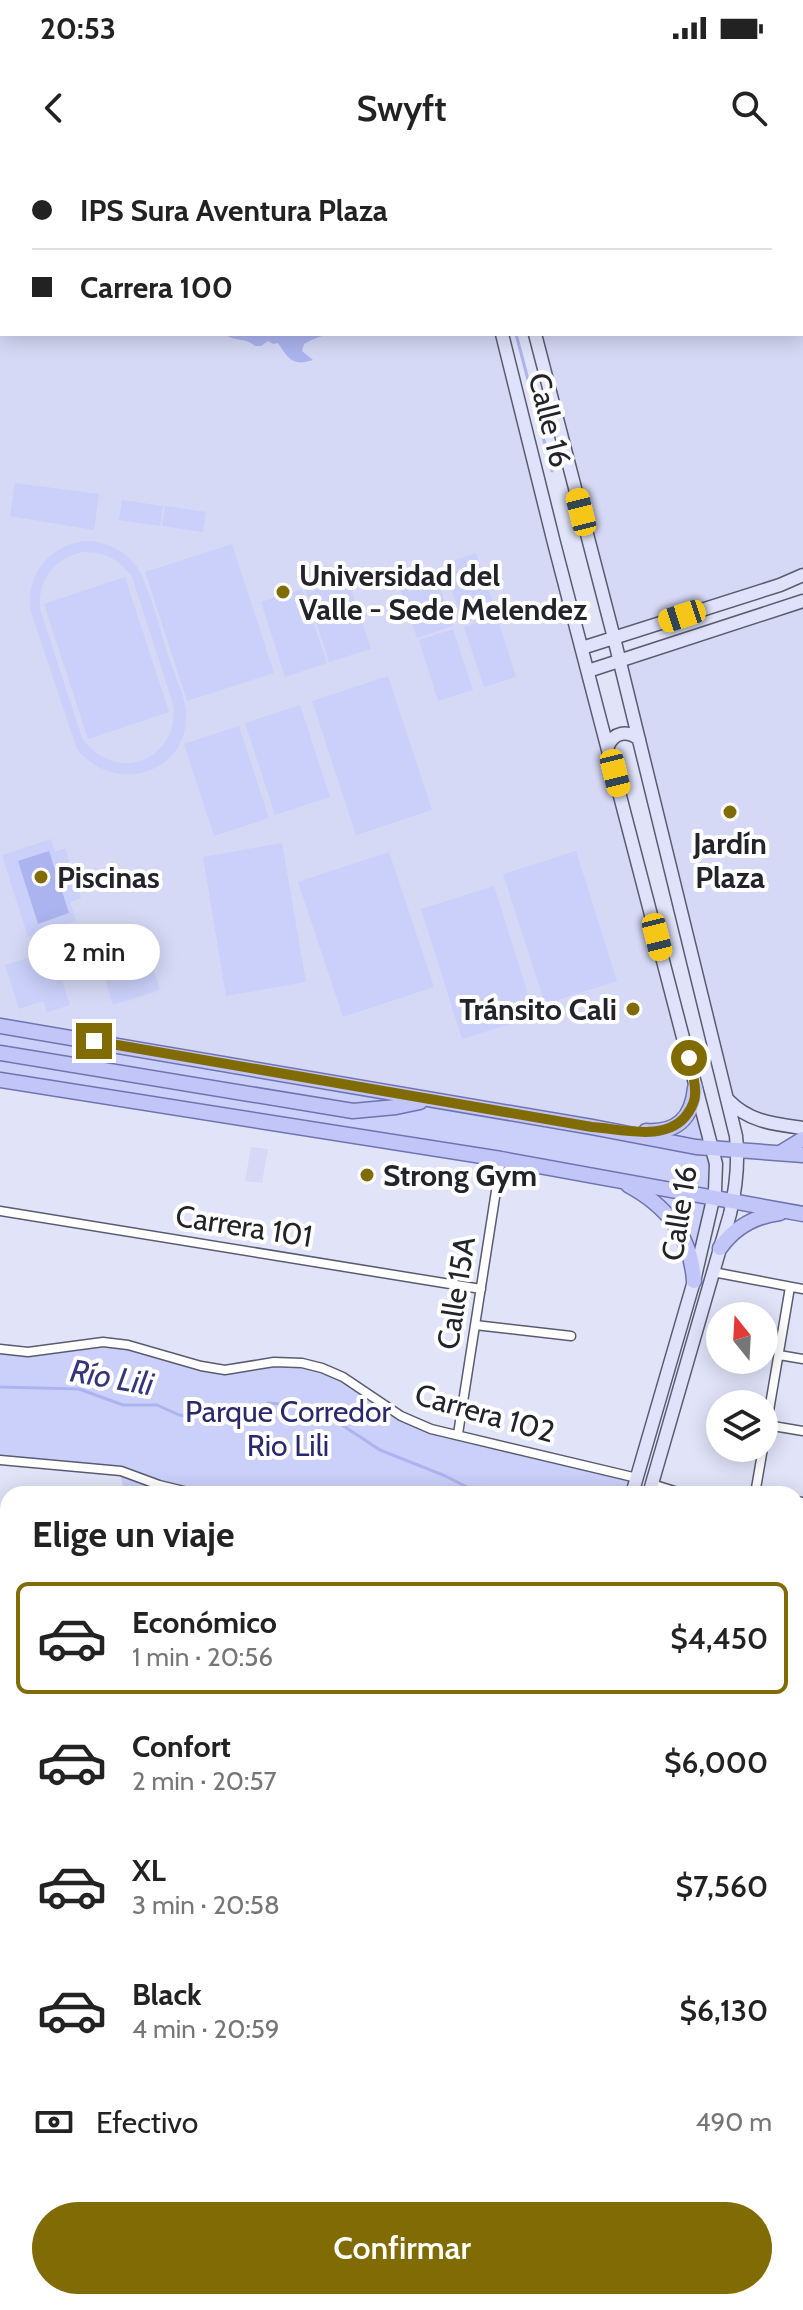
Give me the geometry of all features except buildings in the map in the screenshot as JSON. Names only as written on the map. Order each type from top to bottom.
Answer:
[{"type":"main road","points":[[0,1026],[685,1145],[803,1155]]},
{"type":"main road","points":[[0,1053],[353,1111],[428,1100]]},
{"type":"main road","points":[[0,1080],[501,1159],[800,1214]]},
{"type":"main road","points":[[592,1127],[650,1131],[671,1129],[682,1122],[690,1111],[695,1088]]},
{"type":"main road","points":[[780,1153],[803,1139]]},
{"type":"main road","points":[[617,1179],[655,1202],[674,1222],[690,1252],[694,1281]]},
{"type":"main road","points":[[720,1248],[736,1231],[756,1219],[779,1213],[800,1214]]},
{"type":"street","name":"Calle 16","points":[[503,336],[695,1088],[714,1148],[714,1197],[694,1281],[634,1486]]},
{"type":"street","name":"Calle 16","points":[[536,336],[614,638],[738,1150],[733,1201],[652,1486]]},
{"type":"street","points":[[582,648],[803,575]]},
{"type":"street","points":[[588,671],[803,601]]},
{"type":"street","points":[[697,636],[687,635],[685,624],[710,613],[713,607]]},
{"type":"street","points":[[608,746],[613,737],[623,733],[639,739]]},
{"type":"street","points":[[726,1097],[752,1119],[803,1128]]},
{"type":"street","name":"Calle 15A","points":[[458,1434],[501,1159]]},
{"type":"street","name":"Carrera 101","points":[[0,1211],[481,1289]]},
{"type":"street","points":[[713,1272],[803,1289]]},
{"type":"street","points":[[773,1390],[790,1287]]},
{"type":"street","points":[[475,1325],[571,1336]]},
{"type":"street","name":"Carrera 102","points":[[0,1349],[28,1352],[103,1342],[128,1345],[225,1370],[274,1362],[302,1363],[343,1377],[401,1416],[431,1429],[637,1478]]},
{"type":"street","points":[[779,1355],[803,1359]]},
{"type":"street","points":[[778,1427],[803,1431]]},
{"type":"street","points":[[0,1460],[121,1471],[163,1486]]},
{"type":"street","points":[[756,1486],[761,1462]]},
{"type":"street","points":[[0,2038],[0,2093]]},
{"type":"shaded area","name":"Universidad del Valle - Sede Melendez","points":[[0,336],[503,336],[689,1058],[690,1111],[650,1131],[0,1026]]},
{"type":"shaded area","points":[[228,336],[321,336],[304,344],[302,351],[313,360],[300,362],[288,357],[278,343],[268,341],[255,346],[248,341]]},
{"type":"shaded area","points":[[536,336],[803,336],[803,575],[614,638]]},
{"type":"shaded area","name":"Jardín Plaza","points":[[803,601],[803,1128],[763,1122],[726,1097],[619,661]]},
{"type":"shaded area","points":[[49,851],[69,913],[38,924],[18,861]]},
{"type":"shaded area","points":[[251,1147],[268,1149],[262,1183],[245,1181]]},
{"type":"green space","points":[[15,483],[99,494],[94,530],[10,516]]},
{"type":"green space","points":[[122,500],[163,506],[160,526],[119,520]]},
{"type":"green space","points":[[165,506],[206,512],[203,532],[162,526]]},
{"type":"green space","points":[[89,541],[110,546],[122,552],[137,567],[182,693],[186,713],[184,734],[175,751],[162,764],[146,772],[110,772],[92,763],[77,749],[31,612],[32,585],[37,573],[52,554],[75,543]],"holes":[[[90,552],[111,557],[132,577],[174,707],[172,726],[165,742],[154,754],[141,761],[126,763],[110,760],[95,752],[82,738],[40,609],[42,588],[56,565],[72,555]]]},
{"type":"green space","points":[[232,544],[274,673],[187,701],[145,572]]},
{"type":"green space","points":[[476,553],[496,612],[463,623],[443,564]]},
{"type":"green space","points":[[433,568],[453,626],[417,638],[397,579]]},
{"type":"green space","points":[[346,574],[371,649],[329,662],[305,588]]},
{"type":"green space","points":[[125,577],[169,712],[88,739],[44,604]]},
{"type":"green space","points":[[302,589],[327,663],[285,677],[261,602]]},
{"type":"green space","points":[[497,616],[516,677],[484,687],[464,627]]},
{"type":"green space","points":[[453,629],[473,690],[438,701],[419,640]]},
{"type":"green space","points":[[388,676],[432,810],[356,835],[312,701]]},
{"type":"green space","points":[[300,705],[330,797],[275,815],[245,723]]},
{"type":"green space","points":[[239,726],[269,818],[214,836],[184,744]]},
{"type":"green space","name":"Piscinas","points":[[51,839],[55,852],[65,848],[81,898],[70,902],[76,921],[28,937],[2,855]]},
{"type":"green space","points":[[282,843],[306,982],[226,996],[203,857]]},
{"type":"green space","points":[[576,851],[617,981],[545,1004],[503,874]]},
{"type":"green space","points":[[389,852],[434,987],[343,1017],[298,882]]},
{"type":"green space","points":[[494,886],[535,1016],[462,1039],[421,909]]},
{"type":"green space","points":[[146,945],[160,990],[113,1005],[99,960]]},
{"type":"green space","points":[[28,958],[32,969],[56,961],[70,1005],[47,1012],[43,1001],[19,1009],[5,965]]},
{"type":"green space","points":[[0,1026],[592,1127],[661,1131],[694,1102],[716,1164],[694,1281],[683,1236],[617,1179],[0,1080]]},
{"type":"green space","name":"Parque Corredor Rio Lili","points":[[103,1342],[225,1370],[274,1362],[322,1368],[401,1416],[431,1429],[637,1478],[634,1486],[123,1486],[120,1471],[0,1460],[0,1349],[28,1352]]},
{"type":"waterway","points":[[517,336],[552,471]]},
{"type":"waterway","name":"Río Lili","points":[[0,1387],[79,1389],[123,1405],[157,1405],[179,1415],[212,1418],[243,1413],[269,1403],[295,1405],[336,1421],[380,1450],[465,1486]]},
{"type":"place","name":"Universidad del Valle - Sede Melendez","points":[[283,592]]},
{"type":"place","name":"Jardín Plaza","points":[[730,812]]},
{"type":"place","name":"Piscinas","points":[[41,877]]},
{"type":"place","name":"Tránsito Cali","points":[[633,1009]]},
{"type":"place","name":"Strong Gym","points":[[367,1175]]},
{"type":"route","points":[[94,1041],[592,1127],[650,1131],[671,1129],[682,1122],[690,1111],[695,1088],[689,1058]]}]
